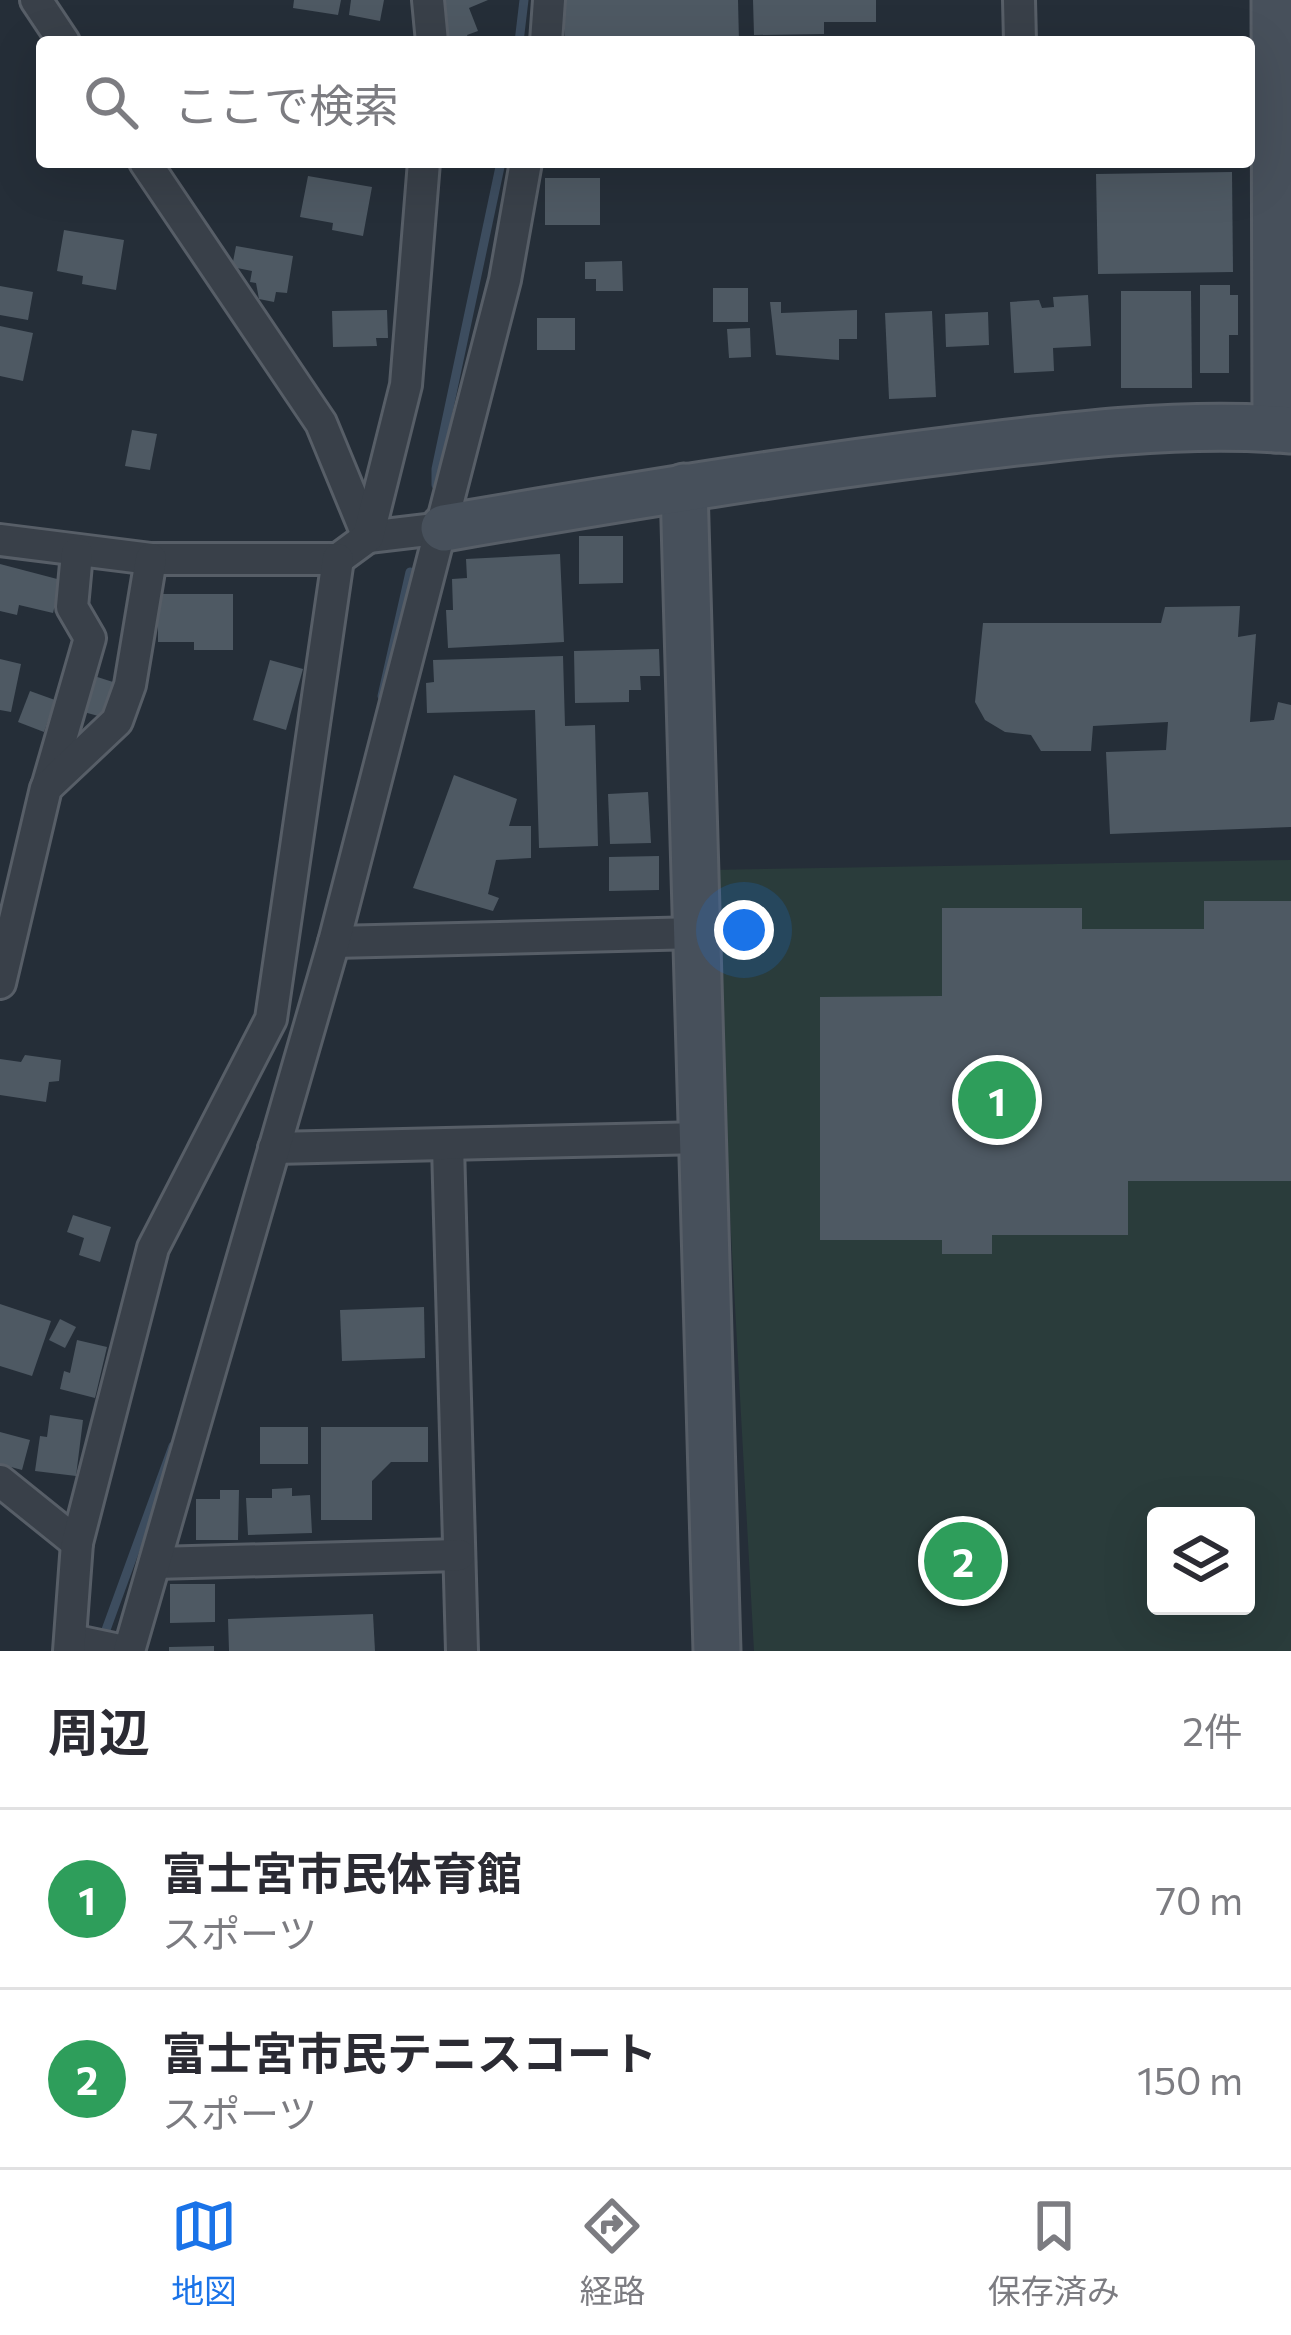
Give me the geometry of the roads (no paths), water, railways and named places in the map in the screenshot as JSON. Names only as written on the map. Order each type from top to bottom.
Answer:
[{"type":"street","points":[[36,0],[60,36]]},
{"type":"street","points":[[428,0],[431,36]]},
{"type":"street","points":[[546,36],[549,0]]},
{"type":"street","points":[[1019,0],[1020,36]]},
{"type":"street","points":[[0,540],[151,559],[338,559],[368,537],[685,487],[1037,440],[1149,431],[1284,430],[1272,150],[1275,0]]},
{"type":"street","points":[[149,168],[321,423],[368,537]]},
{"type":"street","points":[[368,537],[406,385],[424,168]]},
{"type":"street","points":[[338,559],[271,1019],[153,1248],[77,1543],[70,1646],[127,1651],[155,1563],[334,942],[505,280],[525,168]]},
{"type":"street","points":[[685,487],[717,1651]]},
{"type":"street","points":[[0,983],[46,788],[90,638],[72,608],[77,553]]},
{"type":"street","points":[[46,788],[117,721],[139,648],[151,559]]},
{"type":"street","points":[[334,942],[698,933]]},
{"type":"street","points":[[274,1148],[703,1138]]},
{"type":"street","points":[[448,1146],[462,1651]]},
{"type":"street","points":[[0,1480],[77,1543]]},
{"type":"street","points":[[155,1563],[459,1556]]},
{"type":"waterway","points":[[520,36],[524,0]]},
{"type":"waterway","points":[[436,485],[500,168]]},
{"type":"waterway","points":[[382,696],[410,572]]},
{"type":"waterway","points":[[103,1638],[173,1446]]},
{"type":"place","name":"富士宮市民体育館","points":[[997,1100]]},
{"type":"place","name":"富士宮市民テニスコート","points":[[963,1561]]}]
